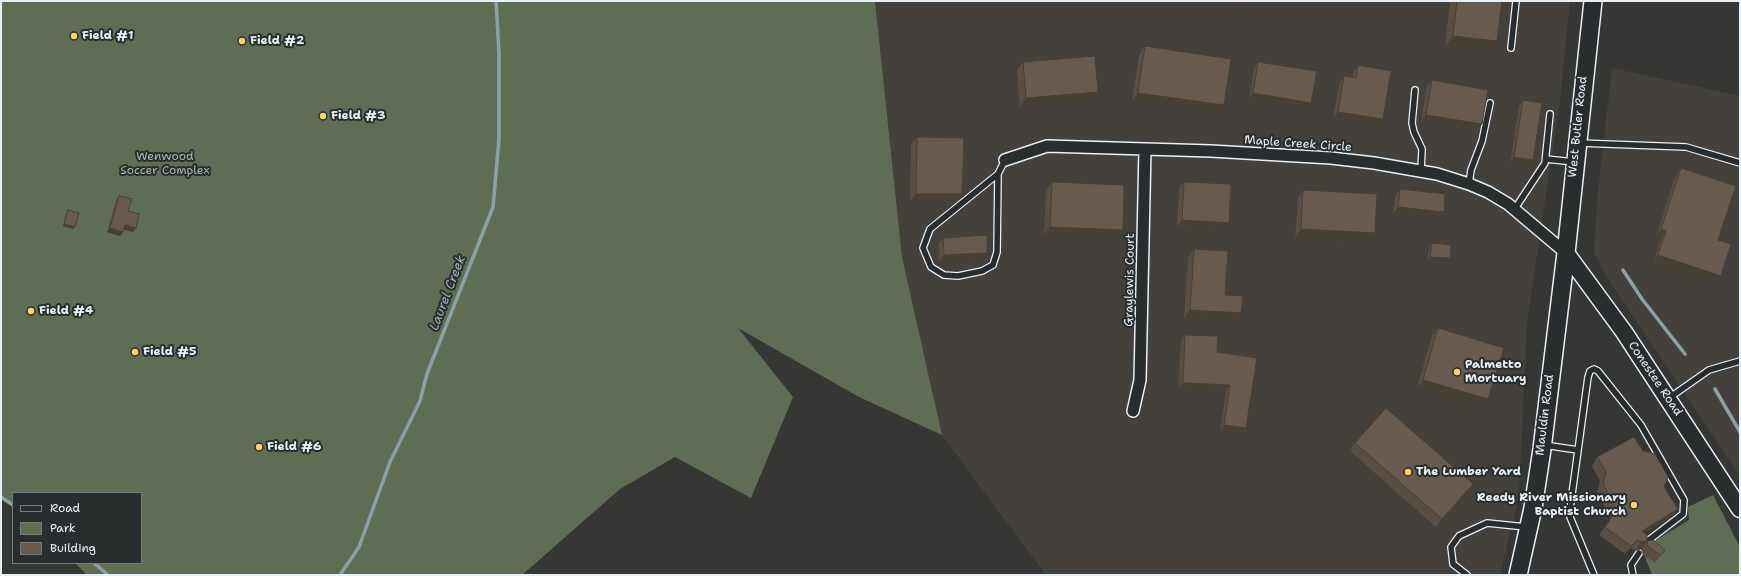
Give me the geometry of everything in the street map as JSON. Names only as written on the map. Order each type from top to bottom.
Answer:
[{"type":"main road","name":"West Butler Road","points":[[1566,253],[1576,143],[1593,1]]},
{"type":"main road","name":"Conestee Road","points":[[1566,253],[1624,332],[1740,509]]},
{"type":"main road","name":"Mauldin Road","points":[[1518,575],[1529,528],[1542,445],[1566,253]]},
{"type":"street","name":"Maple Creek Circle","points":[[1005,160],[1047,146],[1331,158],[1374,163],[1443,175],[1488,192],[1514,210],[1566,253]]},
{"type":"street","name":"Graylewis Court","points":[[1133,411],[1140,380],[1145,149]]},
{"type":"lane","points":[[1511,48],[1516,1]]},
{"type":"lane","points":[[1415,90],[1412,123],[1414,132],[1422,149],[1422,171]]},
{"type":"lane","points":[[1469,184],[1470,170],[1482,141],[1490,103]]},
{"type":"lane","points":[[1514,210],[1541,170],[1546,159],[1550,114]]},
{"type":"lane","points":[[1576,143],[1686,146],[1740,163]]},
{"type":"lane","points":[[1546,159],[1574,162]]},
{"type":"lane","points":[[998,174],[997,252],[993,265],[982,271],[958,276],[944,274],[931,267],[922,248],[930,229],[998,174],[1005,160]]},
{"type":"lane","points":[[1668,398],[1709,370],[1728,363],[1740,361]]},
{"type":"lane","points":[[1594,575],[1570,516],[1588,377],[1590,371],[1594,369],[1598,371],[1641,425],[1684,500],[1683,514],[1649,540],[1644,546]]},
{"type":"lane","points":[[1542,445],[1578,450]]},
{"type":"lane","points":[[1467,575],[1453,564],[1451,547],[1459,536],[1487,523],[1529,528]]},
{"type":"lane","points":[[1632,575],[1631,564],[1639,553]]},
{"type":"shaded area","points":[[875,1],[1570,1],[1560,100],[1527,323],[1519,496],[1500,575],[1046,575],[942,435],[902,257]]},
{"type":"shaded area","points":[[1612,68],[1740,96],[1740,476],[1611,284],[1594,253],[1597,200]]},
{"type":"green space","name":"Wenwood Soccer Complex","points":[[1,1],[875,1],[902,257],[942,435],[859,397],[738,328],[793,397],[751,498],[675,457],[620,489],[522,575],[87,575],[76,564],[142,564],[142,492],[12,492],[12,507],[1,498]]},
{"type":"green space","points":[[1713,495],[1740,547],[1740,575],[1652,575],[1645,557],[1653,542],[1689,520],[1688,507]]},
{"type":"building","points":[[1457,1],[1502,1],[1497,41],[1453,36]]},
{"type":"building","points":[[1145,46],[1231,59],[1224,105],[1138,93]]},
{"type":"building","points":[[1095,56],[1098,92],[1026,98],[1023,62]]},
{"type":"building","points":[[1258,62],[1317,71],[1311,103],[1253,93]]},
{"type":"building","points":[[1358,65],[1391,71],[1383,119],[1338,112],[1344,76],[1356,78]]},
{"type":"building","points":[[1432,80],[1488,90],[1482,124],[1426,115]]},
{"type":"building","points":[[1523,100],[1542,103],[1533,160],[1514,157]]},
{"type":"building","points":[[917,137],[964,138],[962,194],[916,194]]},
{"type":"building","points":[[1681,168],[1736,186],[1718,240],[1731,244],[1721,276],[1658,255],[1666,231],[1661,229]]},
{"type":"building","points":[[1052,182],[1124,185],[1123,230],[1050,227]]},
{"type":"building","points":[[1184,182],[1231,184],[1229,223],[1182,220]]},
{"type":"building","points":[[1400,189],[1445,194],[1444,212],[1398,207]]},
{"type":"building","points":[[1303,190],[1377,194],[1375,233],[1301,229]]},
{"type":"building","points":[[119,196],[132,199],[128,211],[139,214],[136,228],[125,225],[123,232],[110,228]]},
{"type":"building","points":[[68,210],[79,213],[75,227],[64,224]]},
{"type":"building","points":[[987,235],[987,253],[944,255],[943,238]]},
{"type":"building","points":[[1432,243],[1451,245],[1450,258],[1430,257]]},
{"type":"building","points":[[1194,249],[1228,251],[1225,295],[1243,296],[1241,313],[1190,310]]},
{"type":"building","name":"Palmetto Mortuary","points":[[1438,328],[1504,348],[1488,399],[1423,380]]},
{"type":"building","points":[[1185,335],[1218,336],[1217,352],[1257,358],[1246,428],[1224,425],[1230,385],[1183,383]]},
{"type":"building","name":"The Lumber Yard","points":[[1386,408],[1473,484],[1442,519],[1355,443]]},
{"type":"building","name":"Reedy River Missionary Baptist Church","points":[[1634,437],[1643,451],[1655,454],[1668,477],[1664,487],[1678,509],[1642,531],[1647,535],[1647,541],[1641,542],[1637,540],[1631,546],[1605,527],[1617,510],[1603,484],[1606,472],[1597,457]]},
{"type":"building","points":[[1653,540],[1665,550],[1661,555],[1648,547],[1647,541]]},
{"type":"waterway","name":"Laurel Creek","points":[[340,575],[359,547],[390,462],[420,401],[427,374],[493,207],[499,139],[499,53],[496,1]]},
{"type":"waterway","points":[[1623,270],[1642,299],[1685,354]]},
{"type":"waterway","points":[[1715,389],[1740,432]]},
{"type":"waterway","points":[[1,497],[12,504]]},
{"type":"waterway","points":[[95,564],[108,575]]},
{"type":"place","name":"Field #1","points":[[74,36]]},
{"type":"place","name":"Field #2","points":[[242,41]]},
{"type":"place","name":"Field #3","points":[[323,116]]},
{"type":"place","name":"Field #4","points":[[31,311]]},
{"type":"place","name":"Field #5","points":[[135,352]]},
{"type":"place","name":"Palmetto Mortuary","points":[[1457,372]]},
{"type":"place","name":"Field #6","points":[[259,447]]},
{"type":"place","name":"The Lumber Yard","points":[[1408,472]]},
{"type":"place","name":"Reedy River Missionary Baptist Church","points":[[1634,505]]}]
